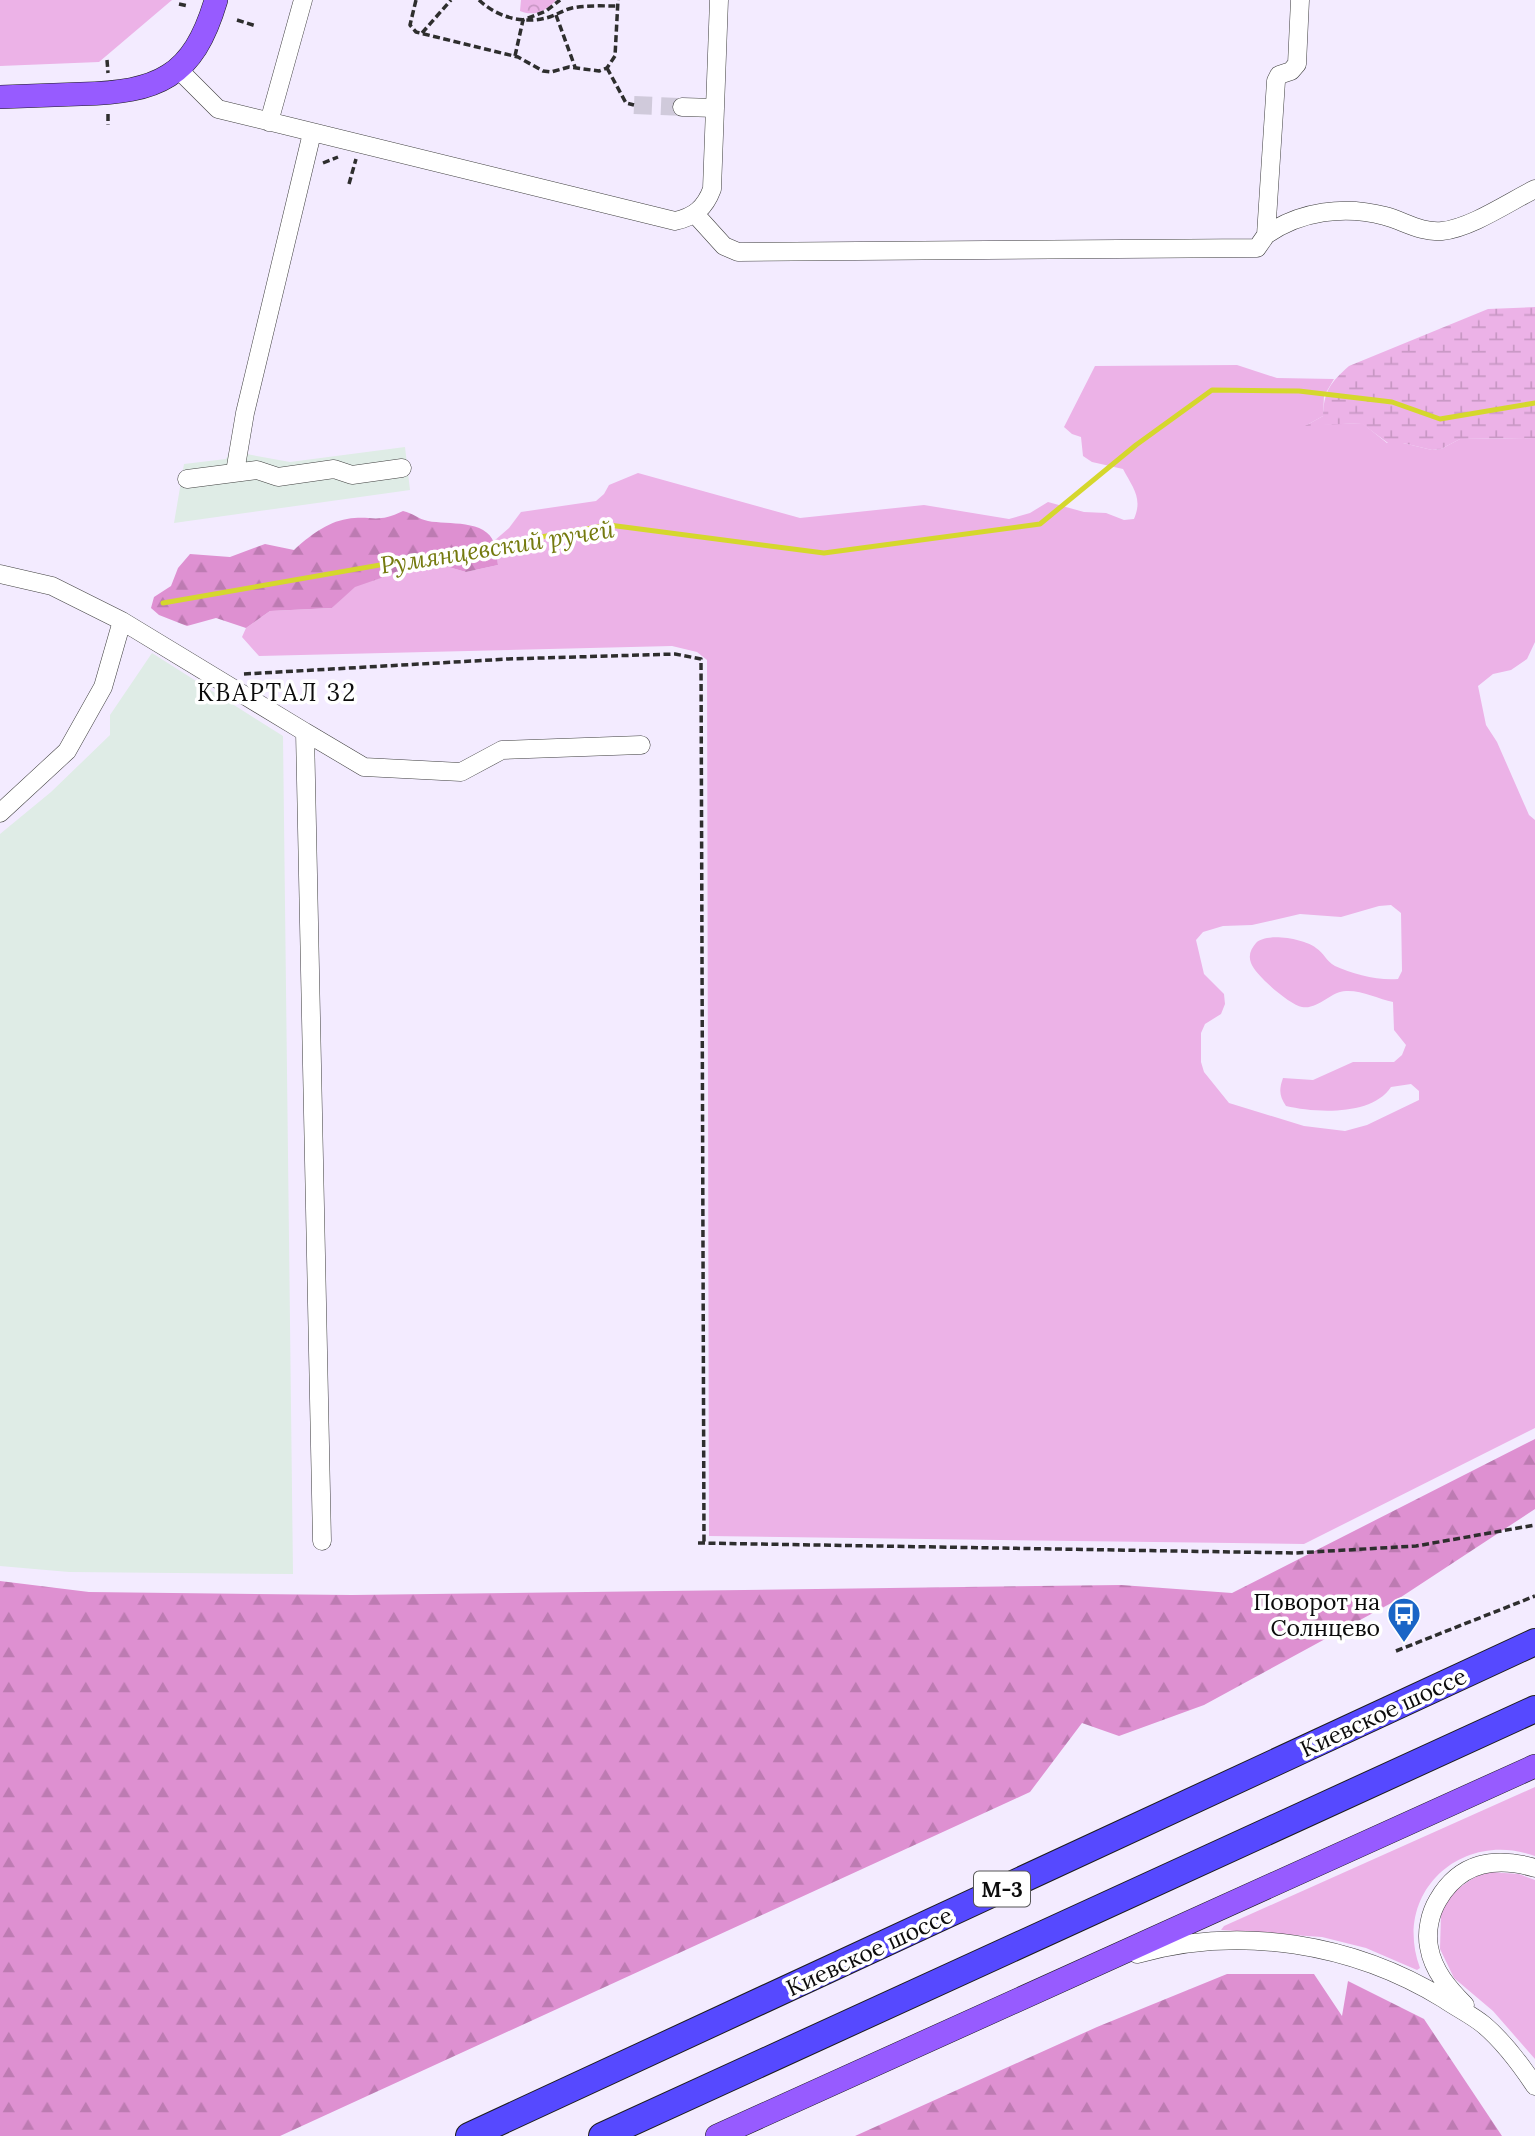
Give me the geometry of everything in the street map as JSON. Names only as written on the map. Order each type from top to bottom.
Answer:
[{"type":"highway","name":"Киевское шоссе","points":[[469,2136],[1535,1642]]},
{"type":"highway","name":"М-3","points":[[602,2136],[1535,1709]]},
{"type":"main road","points":[[0,97],[108,93],[140,89],[160,81],[192,55],[204,37],[216,0]]},
{"type":"main road","points":[[717,2136],[1535,1766]]},
{"type":"street","points":[[269,122],[303,0]]},
{"type":"street","points":[[178,69],[218,109],[675,221],[695,214],[704,206],[712,189],[719,0]]},
{"type":"street","points":[[1266,235],[1276,81],[1279,75],[1294,70],[1297,64],[1300,0]]},
{"type":"street","points":[[682,107],[715,108]]},
{"type":"street","points":[[235,472],[245,413],[312,133]]},
{"type":"street","points":[[695,214],[724,246],[738,252],[1252,249],[1261,244],[1266,235],[1278,226],[1304,217],[1338,211],[1365,212],[1427,231],[1445,231],[1464,225],[1535,188]]},
{"type":"street","points":[[187,480],[257,470],[278,477],[334,469],[352,475],[402,468]]},
{"type":"street","points":[[0,575],[52,586],[122,621],[364,767],[461,772],[502,750],[641,745]]},
{"type":"street","points":[[0,813],[67,751],[103,687],[122,621]]},
{"type":"street","points":[[305,732],[322,1541]]},
{"type":"street","points":[[1535,1868],[1509,1862],[1485,1863],[1463,1872],[1446,1886],[1435,1905],[1429,1924],[1429,1946],[1436,1969],[1450,1989],[1524,2068],[1535,2086]]},
{"type":"street","points":[[1086,1968],[1147,1951],[1198,1942],[1247,1941],[1310,1945],[1367,1961],[1413,1980],[1484,2025]]},
{"type":"path","points":[[416,0],[410,25],[412,29],[515,56],[543,71],[575,68],[592,71],[607,68],[615,56],[617,3],[571,8],[556,15],[523,20],[495,12],[479,0]]},
{"type":"path","points":[[422,33],[451,0]]},
{"type":"path","points":[[523,20],[540,14],[558,2]]},
{"type":"path","points":[[179,4],[188,6]]},
{"type":"path","points":[[556,15],[575,68]]},
{"type":"path","points":[[237,20],[256,26]]},
{"type":"path","points":[[515,56],[523,20]]},
{"type":"path","points":[[107,60],[107,73]]},
{"type":"path","points":[[607,68],[625,102],[634,105]]},
{"type":"path","points":[[108,114],[108,125]]},
{"type":"path","points":[[322,164],[349,154],[356,156],[349,184]]},
{"type":"path","points":[[211,676],[550,658],[675,654],[701,659],[704,1544]]},
{"type":"path","points":[[698,1543],[1295,1553],[1416,1546],[1535,1525]]},
{"type":"path","points":[[1396,1651],[1535,1596]]},
{"type":"shaded area","points":[[405,447],[410,490],[174,523],[184,464],[226,459],[230,451],[290,462]]},
{"type":"shaded area","name":"КВАРТАЛ 32","points":[[152,653],[283,736],[293,1574],[69,1572],[0,1566],[0,834],[51,792],[110,735],[110,715]]},
{"type":"green space","points":[[0,0],[172,0],[99,62],[0,66]]},
{"type":"green space","points":[[521,0],[556,0],[544,10],[530,13],[520,11]]},
{"type":"green space","points":[[1535,307],[1535,438],[1460,439],[1441,449],[1432,450],[1403,443],[1388,443],[1361,423],[1305,426],[1323,416],[1329,388],[1349,366],[1488,309]]},
{"type":"green space","points":[[1237,365],[1277,378],[1334,379],[1324,396],[1323,416],[1307,425],[1362,423],[1387,443],[1403,443],[1432,450],[1441,449],[1460,439],[1535,438],[1535,642],[1527,659],[1511,670],[1493,674],[1478,686],[1486,725],[1497,742],[1529,815],[1535,820],[1535,1428],[1304,1544],[709,1536],[707,660],[697,652],[672,646],[259,656],[242,637],[246,628],[270,611],[332,608],[355,586],[404,570],[445,566],[466,572],[498,565],[494,541],[509,528],[521,512],[596,501],[609,485],[638,473],[800,518],[924,505],[1009,519],[1030,513],[1048,502],[1084,512],[1106,513],[1124,520],[1134,519],[1137,499],[1123,469],[1092,462],[1083,456],[1081,437],[1064,427],[1095,366]],"holes":[[[1391,905],[1401,913],[1402,971],[1398,979],[1374,978],[1349,972],[1332,964],[1311,945],[1286,938],[1261,940],[1256,943],[1250,957],[1254,968],[1266,982],[1302,1007],[1314,1006],[1346,991],[1364,993],[1393,1002],[1394,1030],[1406,1045],[1402,1055],[1394,1062],[1353,1062],[1313,1080],[1283,1078],[1280,1092],[1286,1106],[1327,1111],[1357,1108],[1371,1103],[1391,1087],[1411,1084],[1419,1091],[1419,1100],[1367,1125],[1345,1131],[1304,1126],[1229,1103],[1204,1072],[1201,1062],[1201,1033],[1205,1024],[1221,1014],[1225,1004],[1224,994],[1204,974],[1196,940],[1203,932],[1223,926],[1252,925],[1300,914],[1341,917],[1379,906]]]},
{"type":"green space","points":[[403,511],[428,521],[466,524],[483,530],[490,535],[494,543],[498,565],[466,572],[445,566],[404,570],[355,587],[332,608],[270,611],[246,628],[216,618],[187,626],[159,615],[151,608],[154,597],[171,586],[178,568],[190,554],[230,557],[265,544],[294,550],[332,523],[356,518],[380,518]]},
{"type":"green space","points":[[1535,1439],[1535,1509],[1395,1601],[1204,1705],[1119,1736],[1082,1723],[1030,1792],[280,2136],[0,2136],[0,1581],[89,1592],[352,1595],[1121,1585],[1232,1593]]},
{"type":"green space","points":[[1535,1787],[1535,1856],[1508,1850],[1482,1852],[1459,1860],[1439,1874],[1425,1892],[1416,1915],[1414,1941],[1420,1968],[1417,1970],[1366,1948],[1322,1937],[1221,1930],[1224,1926]]},
{"type":"green space","points":[[1490,1872],[1519,1874],[1535,1880],[1535,2059],[1493,2011],[1454,1978],[1440,1949],[1441,1913],[1451,1893],[1475,1877]]},
{"type":"green space","points":[[1227,1974],[1314,1974],[1342,2016],[1348,1981],[1424,2019],[1502,2136],[855,2136],[1097,2027]]},
{"type":"waterway","name":"Румянцевский ручей","points":[[163,603],[609,525],[824,553],[1040,524],[1136,445],[1212,390],[1299,391],[1392,402],[1440,419],[1535,403]]},
{"type":"tunnel","points":[[634,105],[682,107]]},
{"type":"place","name":"Поворот на Солнцево","points":[[1404,1644]]},
{"type":"district","name":"КВАРТАЛ 32","points":[[277,692]]}]
